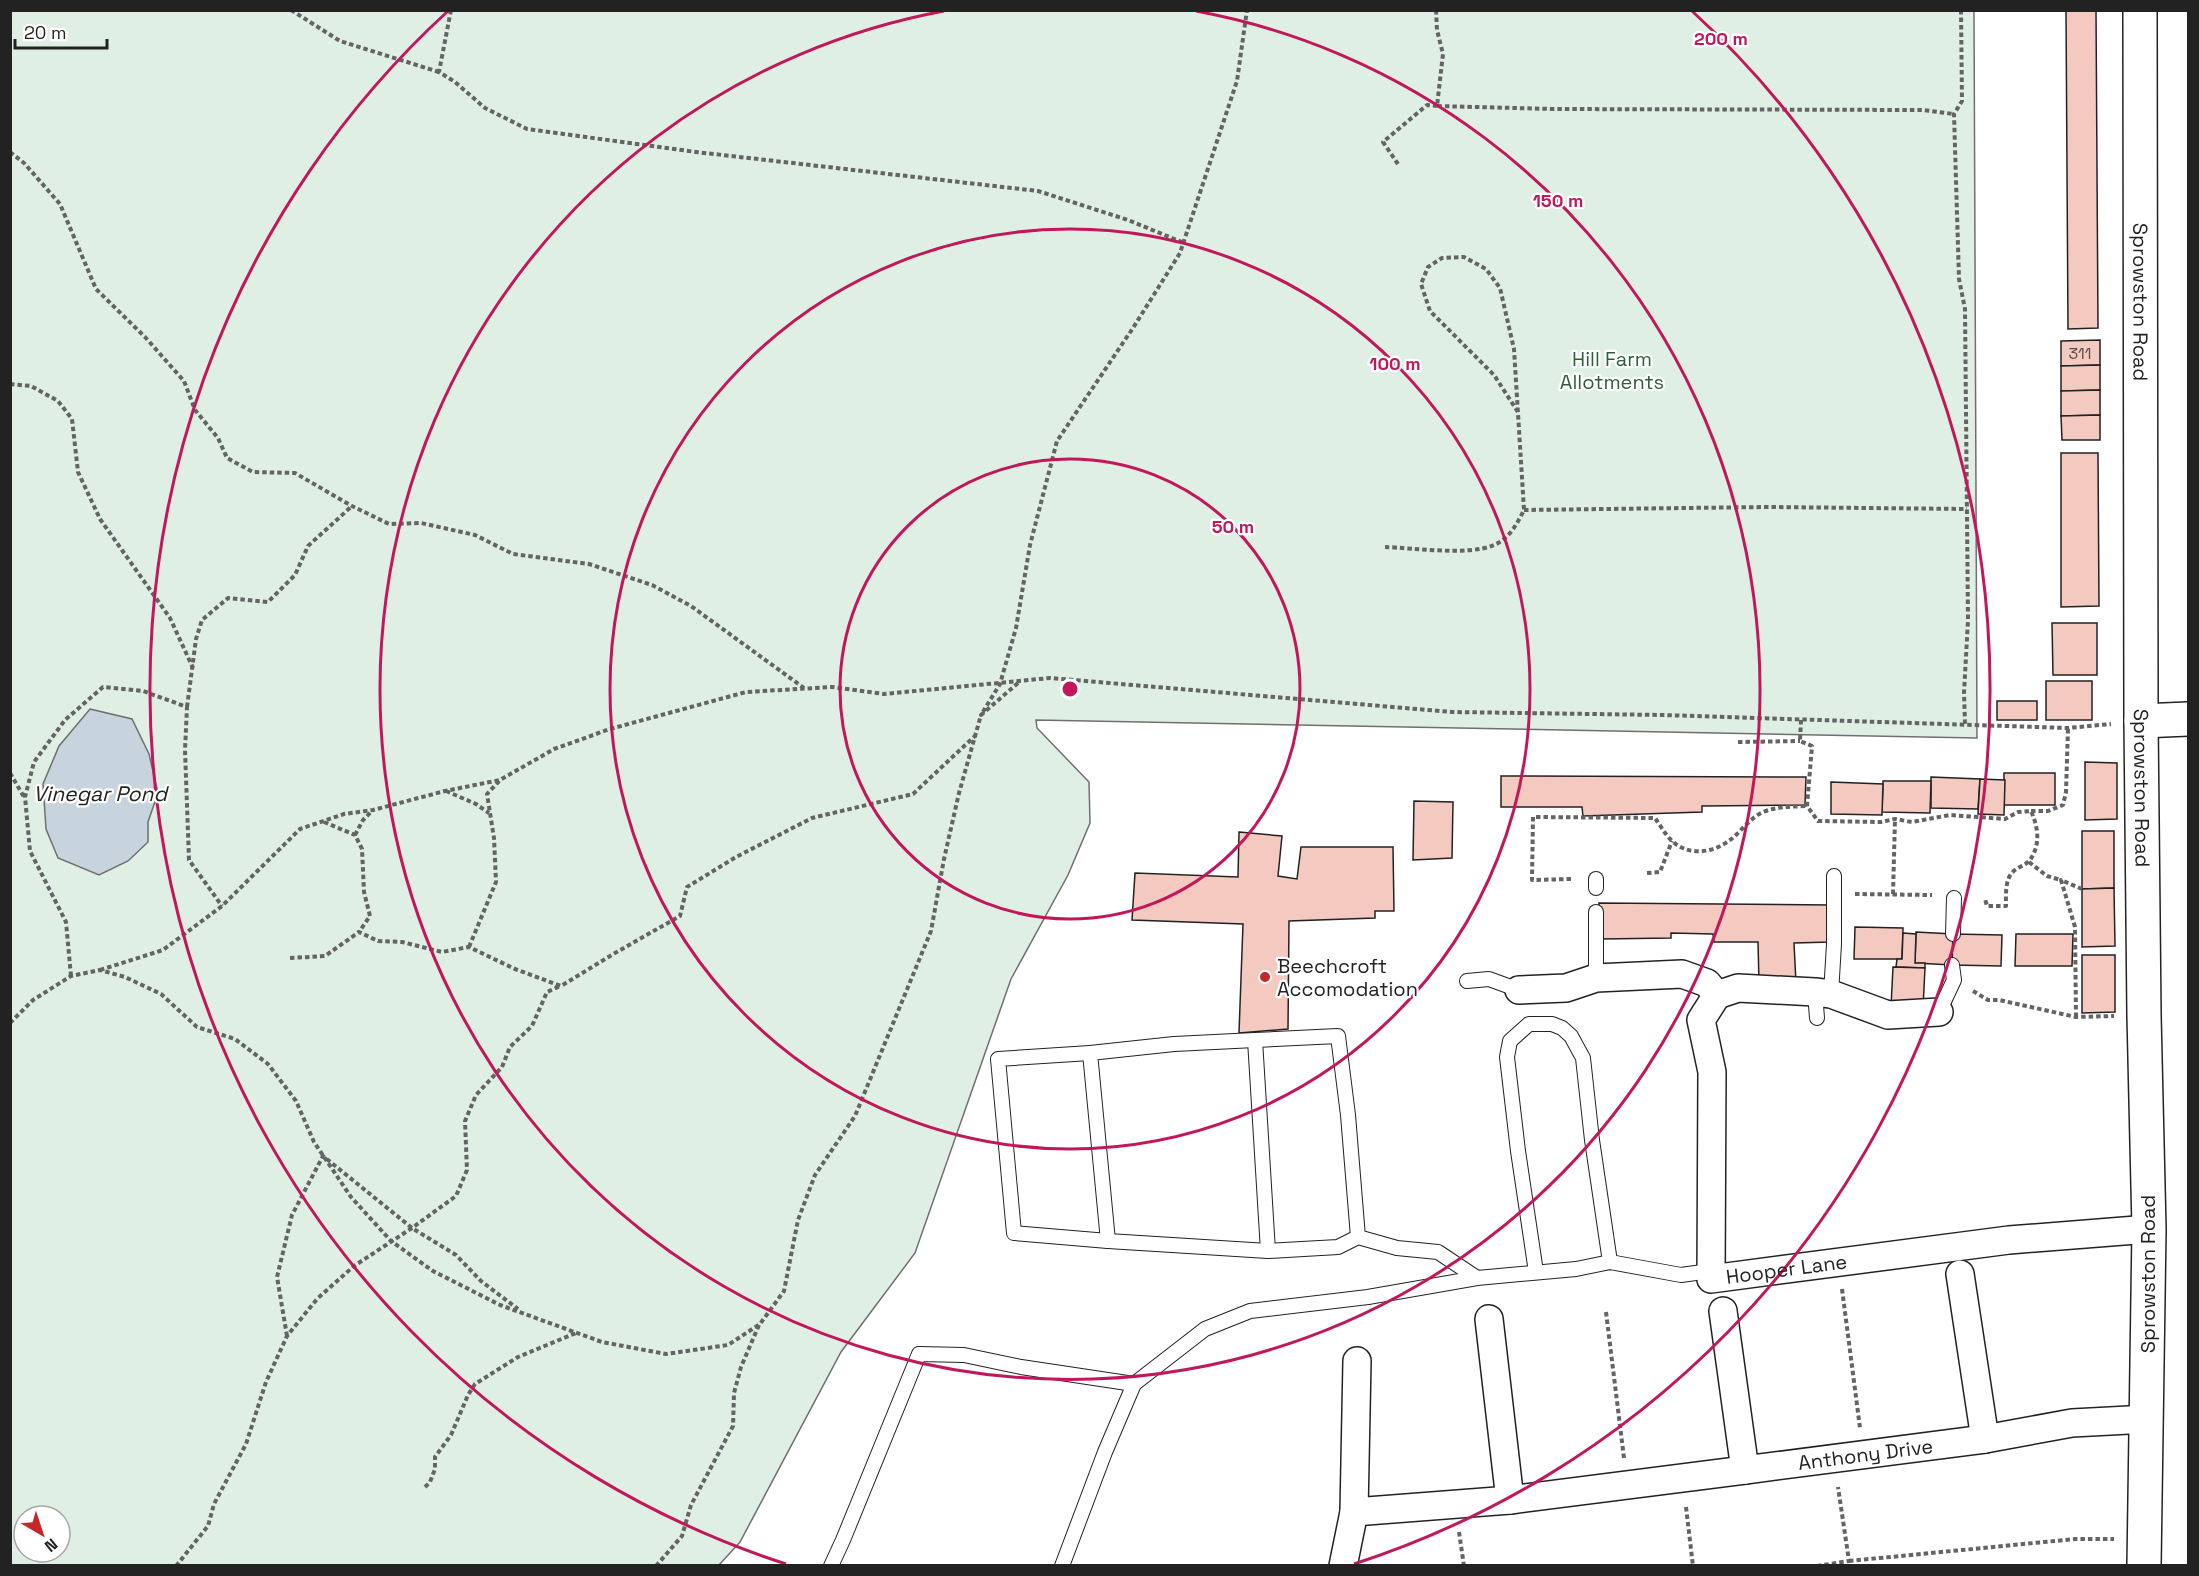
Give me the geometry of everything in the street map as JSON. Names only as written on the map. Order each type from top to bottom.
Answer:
[{"type":"main road","name":"Sprowston Road","points":[[2140,10],[2141,721],[2149,1229],[2145,1566]]},
{"type":"main road","points":[[2141,721],[2188,719]]},
{"type":"street","points":[[1519,990],[1566,988],[1596,978],[1682,974],[1707,983],[1717,995],[1738,988],[1821,1001],[1888,1015],[1939,1012]]},
{"type":"street","name":"Hooper Lane","points":[[1717,995],[1701,1020],[1713,1072],[1711,1279],[2009,1240],[2149,1229]]},
{"type":"street","points":[[1960,1274],[1985,1439]]},
{"type":"street","points":[[1723,1311],[1745,1470]]},
{"type":"street","points":[[1489,1319],[1510,1500]]},
{"type":"street","points":[[1343,1566],[1354,1512],[1357,1361]]},
{"type":"street","name":"Anthony Drive","points":[[1354,1512],[1510,1500],[1985,1439],[2072,1423],[2148,1419]]},
{"type":"lane","points":[[1821,1001],[1834,944],[1834,876]]},
{"type":"lane","points":[[1953,934],[1954,898]]},
{"type":"lane","points":[[1596,912],[1596,978]]},
{"type":"lane","points":[[1939,1012],[1954,980],[1952,964]]},
{"type":"lane","points":[[1467,981],[1489,979],[1519,990]]},
{"type":"lane","points":[[1536,1272],[1507,1057],[1510,1041],[1529,1024],[1552,1024],[1562,1028],[1572,1036],[1584,1058],[1593,1152],[1610,1262]]},
{"type":"lane","points":[[1358,1237],[1348,1114],[1338,1036],[1174,1044],[1090,1053],[998,1059],[1014,1233],[1268,1251],[1338,1247],[1358,1237],[1396,1248],[1438,1252],[1478,1278]]},
{"type":"lane","points":[[1255,1040],[1268,1251]]},
{"type":"lane","points":[[1090,1053],[1108,1240]]},
{"type":"lane","points":[[1062,1566],[1105,1452],[1134,1384],[1205,1329],[1250,1311],[1368,1297],[1478,1278],[1576,1269],[1610,1262],[1681,1275],[1710,1271]]},
{"type":"lane","points":[[831,1566],[919,1354],[964,1355],[1021,1367],[1134,1384]]},
{"type":"path","points":[[291,10],[340,41],[439,72],[455,82],[485,108],[527,129],[696,152],[1038,191],[1128,220],[1184,243]]},
{"type":"path","points":[[439,72],[452,10]]},
{"type":"path","points":[[656,1566],[682,1536],[691,1505],[733,1426],[734,1393],[741,1366],[760,1324],[784,1291],[798,1220],[815,1175],[855,1116],[931,931],[959,793],[981,715],[1000,684],[1016,628],[1030,545],[1057,441],[1134,328],[1180,253],[1237,81],[1246,10]]},
{"type":"path","points":[[1436,10],[1437,30],[1443,54],[1437,106]]},
{"type":"path","points":[[1962,10],[1962,101],[1953,114],[1959,279],[1965,309],[1968,620],[1964,693],[1965,724]]},
{"type":"path","points":[[1398,164],[1383,142],[1427,105],[1553,109],[1923,110],[1953,114]]},
{"type":"path","points":[[10,152],[24,163],[60,204],[96,289],[145,337],[184,381],[195,410],[218,438],[227,458],[253,472],[295,472],[352,506],[389,524],[421,522],[475,535],[513,554],[590,564],[652,585],[691,606],[804,688]]},
{"type":"path","points":[[1385,547],[1476,550],[1496,545],[1512,532],[1524,510],[1518,412],[1514,349],[1500,288],[1486,269],[1464,257],[1442,258],[1428,267],[1421,284],[1430,311],[1494,375],[1518,412]]},
{"type":"path","points":[[10,384],[31,386],[58,401],[72,419],[78,472],[100,519],[170,618],[193,668]]},
{"type":"path","points":[[222,906],[189,860],[185,750],[187,707],[196,639],[202,620],[228,598],[268,602],[295,575],[308,546],[352,506]]},
{"type":"path","points":[[1524,510],[1767,507],[1967,509]]},
{"type":"path","points":[[469,947],[496,882],[494,838],[487,794],[501,780],[554,749],[610,729],[746,692],[832,687],[884,694],[1050,678],[1452,712],[1652,715],[2068,728],[2141,721]]},
{"type":"path","points":[[981,715],[1019,682]]},
{"type":"path","points":[[71,976],[66,922],[30,851],[25,797],[34,762],[65,720],[103,687],[143,691],[187,707]]},
{"type":"path","points":[[1800,741],[1801,720]]},
{"type":"path","points":[[1738,742],[1800,741],[1812,746],[1807,806],[1818,821],[1881,822],[1895,819],[1912,822],[1950,815],[2005,819],[2018,812],[2048,811],[2063,805],[2066,792],[2068,728]]},
{"type":"path","points":[[176,1566],[208,1526],[214,1504],[246,1444],[266,1382],[287,1336],[317,1299],[354,1266],[456,1196],[466,1170],[465,1121],[476,1095],[502,1066],[510,1047],[532,1026],[547,992],[680,916],[687,887],[727,863],[812,818],[913,794],[976,734]]},
{"type":"path","points":[[10,773],[25,797]]},
{"type":"path","points":[[10,1023],[33,1000],[71,976],[100,970],[163,950],[222,906],[300,829],[344,814],[373,810],[445,791],[501,780]]},
{"type":"path","points":[[445,791],[476,804],[489,813]]},
{"type":"path","points":[[1571,879],[1532,880],[1533,818],[1655,818],[1672,841],[1684,848],[1702,853],[1715,849],[1732,839],[1744,825],[1760,814],[1777,807],[1807,806]]},
{"type":"path","points":[[355,835],[363,820],[373,810]]},
{"type":"path","points":[[1985,899],[1987,906],[2006,906],[2009,875],[2016,868],[2029,862],[2037,844],[2038,827],[2031,811]]},
{"type":"path","points":[[1893,894],[1895,819]]},
{"type":"path","points":[[290,958],[325,956],[359,932],[370,916],[364,891],[362,849],[355,835],[324,822]]},
{"type":"path","points":[[1647,873],[1660,872],[1672,841]]},
{"type":"path","points":[[2029,862],[2047,876],[2082,889]]},
{"type":"path","points":[[2061,880],[2076,927],[2076,1017]]},
{"type":"path","points":[[1833,894],[1936,895]]},
{"type":"path","points":[[359,932],[378,941],[402,942],[442,952],[469,947],[515,969],[561,986]]},
{"type":"path","points":[[100,970],[125,977],[161,994],[198,1027],[235,1039],[268,1064],[296,1101],[323,1156],[351,1197],[391,1241],[434,1271],[500,1305],[602,1342],[666,1354],[728,1345],[760,1324]]},
{"type":"path","points":[[1999,1000],[2076,1017],[2144,1015]]},
{"type":"path","points":[[323,1156],[412,1228],[456,1255],[496,1293],[523,1313]]},
{"type":"path","points":[[287,1336],[277,1277],[292,1215],[323,1156]]},
{"type":"path","points":[[1838,1263],[1864,1455]]},
{"type":"path","points":[[1606,1312],[1627,1485]]},
{"type":"path","points":[[425,1487],[430,1482],[435,1469],[435,1457],[451,1435],[475,1384],[518,1357],[577,1332]]},
{"type":"path","points":[[1834,1459],[1849,1561]]},
{"type":"path","points":[[1682,1478],[1693,1566]]},
{"type":"path","points":[[1817,1566],[2075,1539]]},
{"type":"green space","name":"Hill Farm Allotments","points":[[11,11],[1974,11],[1977,738],[1036,720],[1037,728],[1089,782],[1090,823],[1068,875],[1011,979],[915,1253],[841,1352],[740,1542],[719,1565],[11,1566]]},
{"type":"water","name":"Vinegar Pond","points":[[90,709],[132,719],[149,754],[158,793],[148,822],[148,842],[128,861],[99,875],[58,858],[46,829],[43,784],[59,746]]},
{"type":"building","points":[[2066,10],[2096,10],[2098,328],[2068,329]]},
{"type":"building","points":[[2100,340],[2100,365],[2061,366],[2061,341]]},
{"type":"building","points":[[2100,365],[2100,390],[2061,391],[2061,366]]},
{"type":"building","points":[[2100,390],[2100,415],[2061,416],[2061,391]]},
{"type":"building","points":[[2100,415],[2100,440],[2062,440],[2061,416]]},
{"type":"building","points":[[2061,453],[2098,453],[2099,606],[2061,607]]},
{"type":"building","points":[[2052,623],[2097,623],[2097,675],[2053,675]]},
{"type":"building","points":[[2046,681],[2092,681],[2092,720],[2046,720]]},
{"type":"building","points":[[1997,701],[2037,701],[2037,720],[1997,720]]},
{"type":"building","points":[[2085,762],[2117,763],[2117,819],[2085,820]]},
{"type":"building","points":[[2004,773],[2055,773],[2055,805],[2004,805]]},
{"type":"building","points":[[1501,776],[1806,777],[1805,805],[1702,806],[1702,812],[1583,816],[1582,807],[1501,807]]},
{"type":"building","points":[[1931,777],[1980,779],[1978,809],[1931,808]]},
{"type":"building","points":[[1980,779],[2005,780],[2004,815],[1978,814]]},
{"type":"building","points":[[1883,781],[1931,781],[1930,813],[1882,812]]},
{"type":"building","points":[[1831,782],[1883,784],[1882,815],[1831,814]]},
{"type":"building","points":[[1414,801],[1453,802],[1452,858],[1413,860]]},
{"type":"building","points":[[2082,831],[2114,831],[2114,888],[2082,889]]},
{"type":"building","name":"Beechcroft Accomodation","points":[[1239,832],[1282,836],[1278,876],[1297,879],[1301,847],[1393,847],[1394,911],[1375,911],[1375,918],[1289,921],[1288,1029],[1239,1033],[1243,924],[1132,920],[1135,873],[1238,877]]},
{"type":"building","points":[[2114,888],[2115,946],[2082,947],[2082,889]]},
{"type":"building","points":[[1599,903],[1832,905],[1831,942],[1794,943],[1796,983],[1759,983],[1758,942],[1714,942],[1713,934],[1671,933],[1671,938],[1601,939]]},
{"type":"building","points":[[1855,927],[1903,928],[1902,959],[1854,959]]},
{"type":"building","points":[[1916,932],[1953,934],[1952,965],[1915,963]]},
{"type":"building","points":[[1903,933],[1916,934],[1915,963],[1925,963],[1925,968],[1896,967],[1897,959],[1902,959]]},
{"type":"building","points":[[1953,934],[2002,935],[2001,966],[1952,965]]},
{"type":"building","points":[[2016,934],[2073,934],[2072,966],[2015,966]]},
{"type":"building","points":[[2082,955],[2115,955],[2115,1012],[2082,1013]]},
{"type":"building","points":[[1893,967],[1925,968],[1923,1008],[1891,1007]]},
{"type":"place","name":"Beechcroft Accomodation","points":[[1265,977]]}]
